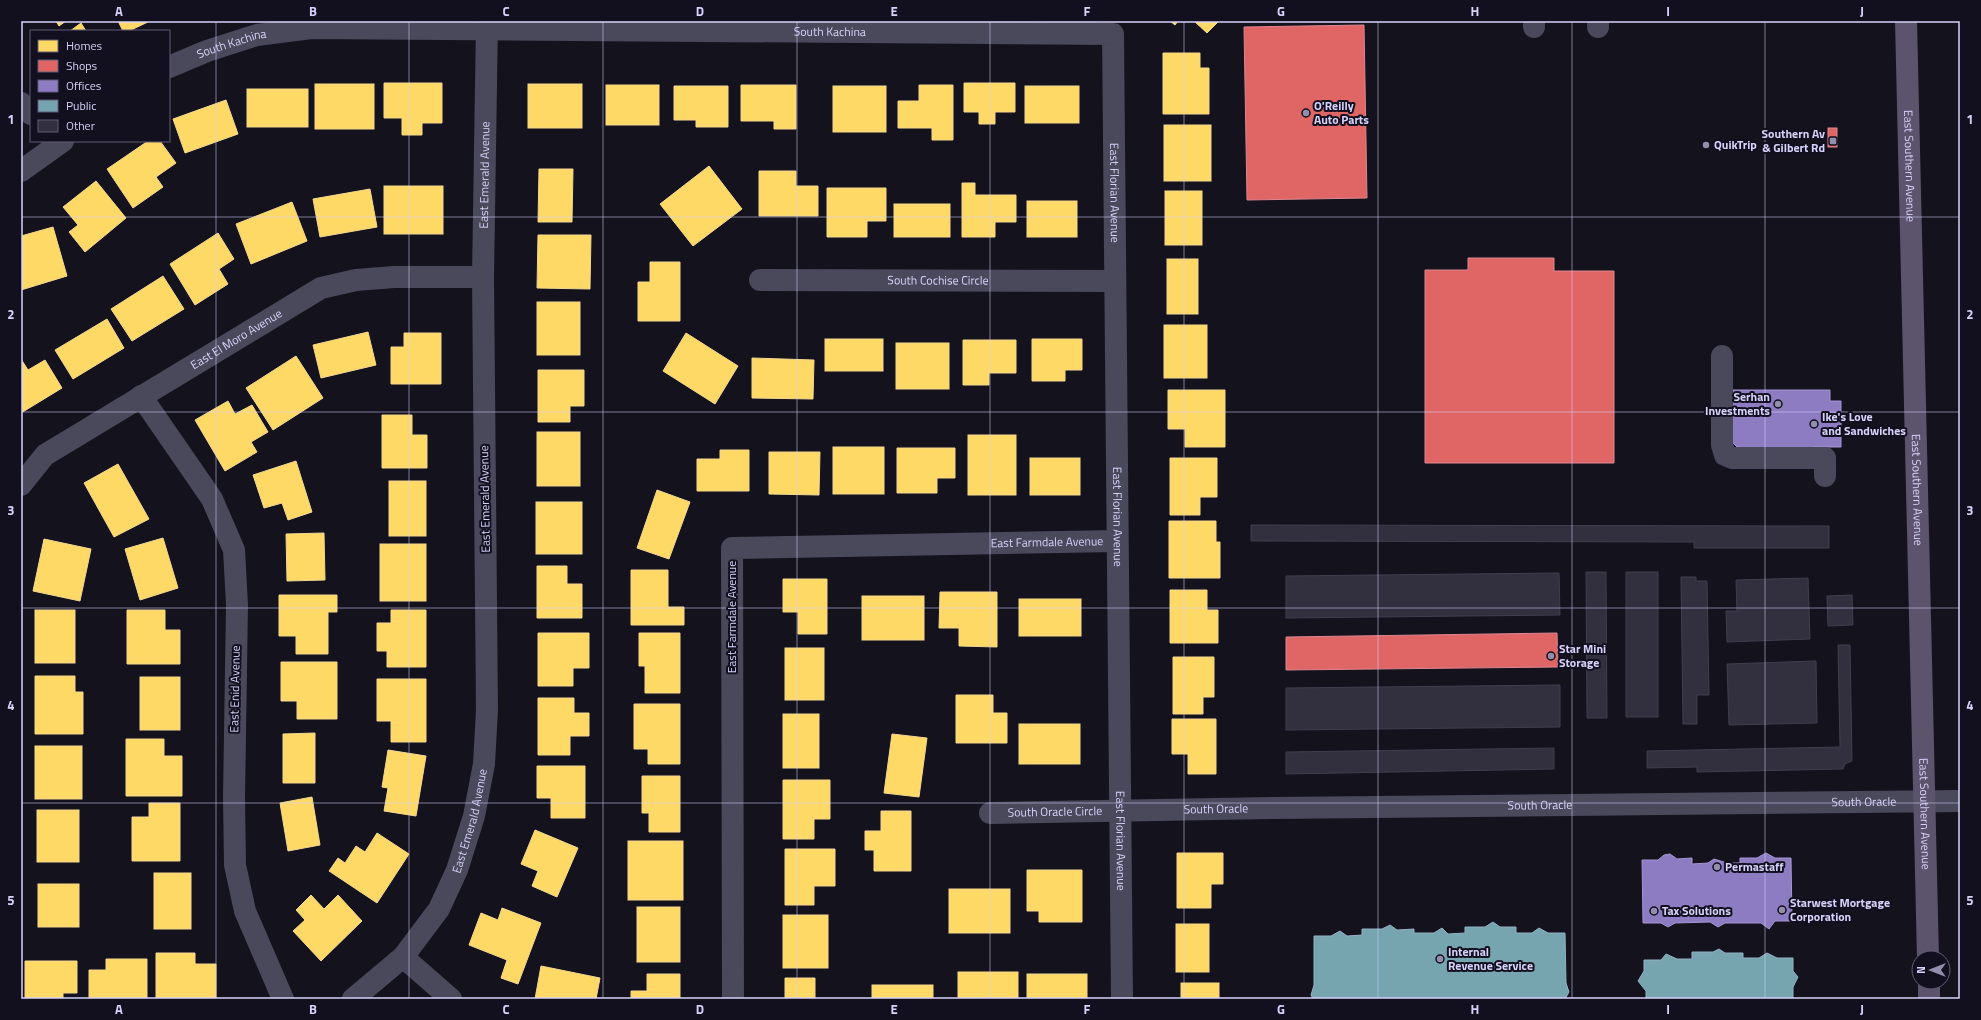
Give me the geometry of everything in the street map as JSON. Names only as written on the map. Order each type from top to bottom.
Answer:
[{"type":"main road","name":"East Southern Avenue","points":[[1906,21],[1926,801],[1928,950]]},
{"type":"street","name":"South Kachina","points":[[170,67],[207,51],[257,35],[311,28],[487,25],[1113,34]]},
{"type":"street","name":"East Emerald Avenue","points":[[353,999],[403,957],[439,909],[457,870],[474,816],[484,764],[487,710],[483,277],[487,25]]},
{"type":"street","name":"East Florian Avenue","points":[[1113,34],[1122,999]]},
{"type":"street","points":[[21,103],[30,113]]},
{"type":"street","points":[[21,171],[58,142]]},
{"type":"street","name":"East El Moro Avenue","points":[[21,485],[45,455],[321,288],[356,280],[394,277],[483,277]]},
{"type":"street","name":"South Cochise Circle","points":[[760,280],[1115,281]]},
{"type":"street","points":[[1722,356],[1722,445],[1725,455],[1732,458],[1825,458],[1825,476]]},
{"type":"street","name":"East Enid Avenue","points":[[141,396],[212,499],[234,550],[237,605],[234,798],[235,866],[245,911],[283,999]]},
{"type":"street","name":"East Farmdale Avenue","points":[[733,999],[732,548],[1118,541]]},
{"type":"street","name":"South Oracle","points":[[1120,810],[1960,801]]},
{"type":"street","name":"South Oracle Circle","points":[[990,813],[1120,810]]},
{"type":"street","points":[[403,957],[451,999]]},
{"type":"building: Homes","points":[[56,21],[66,21],[59,26]]},
{"type":"building: Homes","points":[[118,21],[150,21],[131,30],[122,30]]},
{"type":"building: Homes","points":[[1170,21],[1178,21],[1175,25]]},
{"type":"building: Homes","points":[[1194,21],[1219,21],[1207,33]]},
{"type":"building: Homes","points":[[81,23],[85,30],[71,30]]},
{"type":"building: Homes","points":[[1163,53],[1200,53],[1200,68],[1209,68],[1209,114],[1163,114]]},
{"type":"building: Homes","points":[[384,83],[442,83],[442,123],[422,123],[422,135],[402,135],[402,118],[384,118]]},
{"type":"building: Homes","points":[[964,83],[1015,83],[1015,112],[995,112],[995,124],[979,124],[979,112],[964,112]]},
{"type":"building: Homes","points":[[315,84],[374,84],[374,129],[315,129]]},
{"type":"building: Homes","points":[[528,84],[582,84],[582,128],[528,128]]},
{"type":"building: Homes","points":[[606,85],[659,85],[659,125],[606,125]]},
{"type":"building: Homes","points":[[741,85],[796,85],[796,129],[774,129],[774,121],[741,121]]},
{"type":"building: Homes","points":[[919,85],[953,85],[953,140],[932,140],[932,128],[898,128],[898,101],[919,101]]},
{"type":"building: Homes","points":[[674,86],[728,86],[728,127],[696,127],[696,120],[674,120]]},
{"type":"building: Homes","points":[[833,86],[886,86],[886,132],[833,132]]},
{"type":"building: Homes","points":[[1025,86],[1079,86],[1079,123],[1025,123]]},
{"type":"building: Homes","points":[[247,89],[308,89],[308,127],[247,127]]},
{"type":"building: Homes","points":[[226,100],[238,134],[185,153],[173,119]]},
{"type":"building: Homes","points":[[1164,125],[1211,125],[1211,181],[1164,181]]},
{"type":"building: Homes","points":[[147,142],[161,142],[176,163],[156,177],[163,187],[133,208],[107,169]]},
{"type":"building: Homes","points":[[709,166],[742,209],[693,246],[660,204]]},
{"type":"building: Homes","points":[[539,169],[573,169],[572,222],[538,222]]},
{"type":"building: Homes","points":[[759,171],[796,171],[796,186],[818,186],[818,216],[759,216]]},
{"type":"building: Homes","points":[[96,181],[126,218],[85,252],[69,232],[78,225],[63,207]]},
{"type":"building: Homes","points":[[962,183],[975,183],[975,195],[1016,195],[1016,222],[995,222],[995,237],[962,237]]},
{"type":"building: Homes","points":[[384,186],[443,186],[443,234],[384,234]]},
{"type":"building: Homes","points":[[827,188],[886,188],[886,221],[867,221],[867,237],[827,237]]},
{"type":"building: Homes","points":[[370,189],[377,227],[320,237],[313,199]]},
{"type":"building: Homes","points":[[1165,191],[1202,191],[1202,245],[1165,245]]},
{"type":"building: Homes","points":[[1027,201],[1077,201],[1077,237],[1027,237]]},
{"type":"building: Homes","points":[[292,202],[307,241],[251,264],[236,224]]},
{"type":"building: Homes","points":[[894,204],[950,204],[950,237],[894,237]]},
{"type":"building: Homes","points":[[53,227],[67,276],[21,290],[21,236]]},
{"type":"building: Homes","points":[[218,233],[234,259],[219,269],[228,284],[195,305],[170,264]]},
{"type":"building: Homes","points":[[538,235],[591,235],[590,289],[537,288]]},
{"type":"building: Homes","points":[[1167,259],[1198,259],[1198,314],[1167,314]]},
{"type":"building: Homes","points":[[650,262],[680,262],[680,321],[638,321],[638,282],[650,282]]},
{"type":"building: Homes","points":[[163,276],[184,309],[132,341],[111,309]]},
{"type":"building: Homes","points":[[537,302],[580,302],[580,355],[537,355]]},
{"type":"building: Homes","points":[[107,319],[124,348],[73,379],[55,350]]},
{"type":"building: Homes","points":[[1164,325],[1207,325],[1207,378],[1164,378]]},
{"type":"building: Homes","points":[[368,332],[376,365],[321,378],[313,345]]},
{"type":"building: Homes","points":[[404,333],[441,333],[441,384],[391,384],[391,347],[404,347]]},
{"type":"building: Homes","points":[[686,333],[738,366],[715,404],[663,371]]},
{"type":"building: Homes","points":[[825,339],[883,339],[883,371],[825,371]]},
{"type":"building: Homes","points":[[1032,339],[1082,339],[1082,370],[1065,370],[1065,381],[1032,381]]},
{"type":"building: Homes","points":[[963,340],[1016,340],[1016,373],[989,373],[989,385],[963,385]]},
{"type":"building: Homes","points":[[896,343],[949,343],[949,389],[896,389]]},
{"type":"building: Homes","points":[[296,356],[323,398],[273,430],[246,388]]},
{"type":"building: Homes","points":[[752,358],[814,360],[813,399],[752,398]]},
{"type":"building: Homes","points":[[21,359],[28,370],[45,360],[62,388],[21,413]]},
{"type":"building: Homes","points":[[538,370],[584,370],[584,406],[570,406],[570,422],[538,422]]},
{"type":"building: Homes","points":[[1168,390],[1225,390],[1225,447],[1185,447],[1185,429],[1168,429]]},
{"type":"building: Homes","points":[[228,401],[235,414],[252,405],[268,432],[251,442],[257,452],[225,471],[195,420]]},
{"type":"building: Homes","points":[[382,415],[412,415],[412,435],[427,435],[427,468],[382,468]]},
{"type":"building: Homes","points":[[537,432],[580,432],[580,486],[537,486]]},
{"type":"building: Homes","points":[[968,435],[1016,435],[1016,495],[968,495]]},
{"type":"building: Homes","points":[[833,447],[884,447],[884,494],[833,494]]},
{"type":"building: Homes","points":[[897,448],[955,448],[955,478],[937,478],[937,493],[897,493]]},
{"type":"building: Homes","points":[[720,450],[749,450],[749,491],[697,491],[697,459],[720,459]]},
{"type":"building: Homes","points":[[769,452],[820,452],[819,495],[769,494]]},
{"type":"building: Homes","points":[[1030,458],[1080,458],[1080,495],[1030,495]]},
{"type":"building: Homes","points":[[1170,458],[1217,458],[1217,497],[1200,497],[1200,515],[1170,515]]},
{"type":"building: Homes","points":[[296,461],[312,512],[288,520],[282,503],[264,508],[253,475]]},
{"type":"building: Homes","points":[[118,464],[149,519],[114,537],[84,483]]},
{"type":"building: Homes","points":[[389,481],[426,481],[426,536],[389,536]]},
{"type":"building: Homes","points":[[657,490],[690,502],[669,559],[637,548]]},
{"type":"building: Homes","points":[[536,502],[582,502],[582,554],[536,554]]},
{"type":"building: Homes","points":[[1169,521],[1216,521],[1216,542],[1220,542],[1220,578],[1169,578]]},
{"type":"building: Homes","points":[[324,533],[325,580],[287,581],[286,534]]},
{"type":"building: Homes","points":[[163,538],[178,588],[140,600],[125,549]]},
{"type":"building: Homes","points":[[44,539],[91,549],[80,601],[33,591]]},
{"type":"building: Homes","points":[[380,544],[426,544],[426,601],[380,601]]},
{"type":"building: Homes","points":[[537,566],[567,566],[567,584],[582,584],[582,618],[537,618]]},
{"type":"building: Homes","points":[[631,570],[668,570],[668,607],[684,607],[684,625],[631,625]]},
{"type":"building: Homes","points":[[783,579],[827,579],[827,634],[798,634],[798,612],[783,612]]},
{"type":"building: Homes","points":[[1170,590],[1207,590],[1207,610],[1218,610],[1218,643],[1170,643]]},
{"type":"building: Homes","points":[[940,592],[997,592],[997,647],[959,646],[959,628],[939,628]]},
{"type":"building: Homes","points":[[279,595],[337,595],[337,612],[328,612],[328,654],[296,654],[296,636],[279,636]]},
{"type":"building: Homes","points":[[862,596],[924,596],[924,640],[862,640]]},
{"type":"building: Homes","points":[[1019,599],[1081,599],[1081,636],[1019,636]]},
{"type":"building: Homes","points":[[35,610],[75,610],[75,663],[35,663]]},
{"type":"building: Homes","points":[[127,610],[165,610],[165,630],[180,630],[180,664],[127,664]]},
{"type":"building: Homes","points":[[391,610],[426,610],[426,667],[387,667],[387,651],[377,651],[377,623],[391,623]]},
{"type":"building: Homes","points":[[538,633],[589,633],[589,668],[573,668],[573,686],[538,686]]},
{"type":"building: Homes","points":[[639,633],[680,633],[680,693],[645,693],[645,666],[639,666]]},
{"type":"building: Homes","points":[[785,648],[824,648],[824,700],[785,700]]},
{"type":"building: Homes","points":[[1173,657],[1214,657],[1214,697],[1203,697],[1203,714],[1173,714]]},
{"type":"building: Homes","points":[[281,662],[337,662],[337,719],[297,719],[297,701],[281,701]]},
{"type":"building: Homes","points":[[35,676],[75,676],[75,692],[83,692],[83,734],[35,734]]},
{"type":"building: Homes","points":[[140,677],[180,677],[180,730],[140,730]]},
{"type":"building: Homes","points":[[377,679],[426,679],[426,742],[391,742],[391,721],[377,721]]},
{"type":"building: Homes","points":[[956,695],[993,695],[993,713],[1007,713],[1007,743],[956,743]]},
{"type":"building: Homes","points":[[538,698],[574,698],[574,713],[589,713],[589,736],[570,736],[570,755],[538,755]]},
{"type":"building: Homes","points":[[634,704],[680,704],[680,764],[648,764],[648,749],[634,749]]},
{"type":"building: Homes","points":[[783,714],[819,714],[819,768],[783,768]]},
{"type":"building: Homes","points":[[1172,719],[1216,719],[1216,774],[1188,774],[1188,754],[1172,754]]},
{"type":"building: Homes","points":[[1019,724],[1080,724],[1080,764],[1019,764]]},
{"type":"building: Homes","points":[[315,733],[315,783],[283,783],[283,734]]},
{"type":"building: Homes","points":[[892,734],[927,738],[919,797],[884,793]]},
{"type":"building: Homes","points":[[126,739],[164,739],[164,756],[182,756],[182,796],[126,796]]},
{"type":"building: Homes","points":[[35,746],[82,746],[82,799],[35,799]]},
{"type":"building: Homes","points":[[388,750],[426,756],[416,816],[384,811],[388,788],[382,787]]},
{"type":"building: Homes","points":[[537,766],[585,766],[585,818],[551,818],[551,798],[537,798]]},
{"type":"building: Homes","points":[[642,776],[680,776],[680,832],[649,832],[649,813],[642,813]]},
{"type":"building: Homes","points":[[783,780],[830,780],[830,819],[814,819],[814,839],[783,839]]},
{"type":"building: Homes","points":[[312,797],[320,845],[288,851],[280,803]]},
{"type":"building: Homes","points":[[149,803],[180,803],[180,861],[132,861],[132,817],[149,817]]},
{"type":"building: Homes","points":[[37,810],[79,810],[79,862],[37,862]]},
{"type":"building: Homes","points":[[881,811],[911,811],[911,871],[874,871],[874,850],[865,850],[865,831],[881,831]]},
{"type":"building: Homes","points":[[535,830],[578,848],[557,897],[532,886],[538,871],[521,864]]},
{"type":"building: Homes","points":[[377,833],[409,854],[377,903],[329,871],[338,858],[345,863],[356,846],[365,852]]},
{"type":"building: Homes","points":[[628,841],[683,841],[683,900],[628,900]]},
{"type":"building: Homes","points":[[785,849],[835,849],[835,886],[814,886],[814,905],[785,905]]},
{"type":"building: Homes","points":[[1177,853],[1223,853],[1223,884],[1211,884],[1211,908],[1177,908]]},
{"type":"building: Homes","points":[[1027,870],[1082,870],[1082,922],[1039,922],[1039,911],[1027,911]]},
{"type":"building: Homes","points":[[154,873],[191,873],[191,929],[154,929]]},
{"type":"building: Homes","points":[[38,884],[79,884],[79,927],[38,927]]},
{"type":"building: Homes","points":[[949,889],[1010,889],[1010,933],[949,933]]},
{"type":"building: Homes","points":[[311,895],[324,909],[338,895],[362,921],[321,961],[293,931],[305,920],[296,910]]},
{"type":"building: Homes","points":[[637,907],[680,907],[680,962],[637,962]]},
{"type":"building: Homes","points":[[502,908],[541,923],[518,984],[501,978],[507,960],[469,945],[481,913],[498,920]]},
{"type":"building: Homes","points":[[783,915],[828,915],[828,968],[783,968]]},
{"type":"building: Homes","points":[[1176,924],[1209,924],[1209,972],[1176,972]]},
{"type":"building: Homes","points":[[156,953],[195,953],[195,964],[216,964],[216,999],[156,999]]},
{"type":"building: Homes","points":[[106,959],[147,959],[147,999],[89,999],[89,970],[106,970]]},
{"type":"building: Homes","points":[[25,961],[77,961],[77,993],[63,993],[63,999],[25,999]]},
{"type":"building: Homes","points":[[541,966],[600,978],[596,999],[535,999]]},
{"type":"building: Homes","points":[[958,972],[1018,972],[1018,999],[958,999]]},
{"type":"building: Homes","points":[[647,974],[680,974],[680,999],[631,999],[631,991],[647,991]]},
{"type":"building: Homes","points":[[1027,974],[1087,974],[1087,999],[1027,999]]},
{"type":"building: Homes","points":[[785,978],[815,978],[815,999],[785,999]]},
{"type":"building: Homes","points":[[1181,983],[1219,983],[1219,999],[1181,999]]},
{"type":"building: Homes","points":[[872,985],[933,985],[933,999],[872,999]]},
{"type":"building: Shops","name":"O'Reilly Auto Parts","points":[[1364,25],[1367,198],[1247,200],[1244,27]]},
{"type":"building: Shops","points":[[1828,128],[1837,128],[1837,147],[1828,147]]},
{"type":"building: Shops","points":[[1468,258],[1554,258],[1554,271],[1614,271],[1614,463],[1425,463],[1425,270],[1468,270]]},
{"type":"building: Shops","points":[[1557,633],[1558,667],[1286,670],[1286,637]]},
{"type":"building: Offices","points":[[1731,390],[1830,390],[1830,401],[1841,401],[1841,447],[1813,447],[1813,452],[1737,447],[1731,441]]},
{"type":"building: Offices","points":[[1766,853],[1775,858],[1791,858],[1792,921],[1775,921],[1769,929],[1761,923],[1725,923],[1718,927],[1710,922],[1675,923],[1668,927],[1661,923],[1643,923],[1642,860],[1658,860],[1664,855],[1670,854],[1677,859],[1692,858],[1692,864],[1708,863],[1714,859],[1727,863],[1740,863],[1740,858],[1757,858]]},
{"type":"building: Public","name":"Internal Revenue Service","points":[[1493,922],[1500,927],[1516,927],[1516,933],[1532,933],[1539,928],[1548,933],[1565,933],[1566,983],[1569,992],[1565,999],[1313,999],[1311,995],[1314,985],[1314,936],[1331,936],[1340,931],[1347,936],[1362,935],[1362,929],[1382,929],[1390,925],[1397,930],[1414,929],[1414,933],[1434,933],[1442,928],[1448,934],[1465,933],[1465,927],[1485,927]]},
{"type":"building: Public","points":[[1719,949],[1725,953],[1743,953],[1743,958],[1759,958],[1767,953],[1777,958],[1793,958],[1793,971],[1798,977],[1793,987],[1793,999],[1646,999],[1646,991],[1638,981],[1644,971],[1644,960],[1661,960],[1666,954],[1677,959],[1692,959],[1692,952],[1713,952]]},
{"type":"building: Other","points":[[1251,525],[1829,526],[1829,548],[1694,548],[1694,542],[1251,541]]},
{"type":"building: Other","points":[[1586,572],[1606,572],[1607,718],[1587,718]]},
{"type":"building: Other","points":[[1626,572],[1658,572],[1658,717],[1626,717]]},
{"type":"building: Other","points":[[1559,573],[1560,615],[1286,618],[1286,576]]},
{"type":"building: Other","points":[[1681,577],[1696,577],[1696,581],[1707,581],[1709,695],[1697,695],[1697,724],[1683,724]]},
{"type":"building: Other","points":[[1808,578],[1810,639],[1727,642],[1726,611],[1737,611],[1736,580]]},
{"type":"building: Other","points":[[1852,595],[1853,625],[1828,626],[1827,596]]},
{"type":"building: Other","points":[[1838,645],[1850,645],[1852,761],[1845,764],[1843,769],[1697,772],[1697,767],[1647,768],[1647,751],[1840,747]]},
{"type":"building: Other","points":[[1816,661],[1817,723],[1729,725],[1727,664]]},
{"type":"building: Other","points":[[1560,685],[1560,727],[1286,730],[1286,688]]},
{"type":"building: Other","points":[[1554,748],[1554,769],[1286,774],[1286,752]]},
{"type":"place","name":"O'Reilly Auto Parts","points":[[1306,113]]},
{"type":"place","name":"Southern Av & Gilbert Rd","points":[[1833,141]]},
{"type":"place","name":"QuikTrip","points":[[1706,145]]},
{"type":"place","name":"Serhan Investments","points":[[1778,404]]},
{"type":"place","name":"Ike's Love and Sandwiches","points":[[1814,424]]},
{"type":"place","name":"Star Mini Storage","points":[[1551,656]]},
{"type":"place","name":"Permastaff","points":[[1717,867]]},
{"type":"place","name":"Starwest Mortgage Corporation","points":[[1782,910]]},
{"type":"place","name":"Tax Solutions","points":[[1654,911]]},
{"type":"place","name":"Internal Revenue Service","points":[[1440,959]]}]
